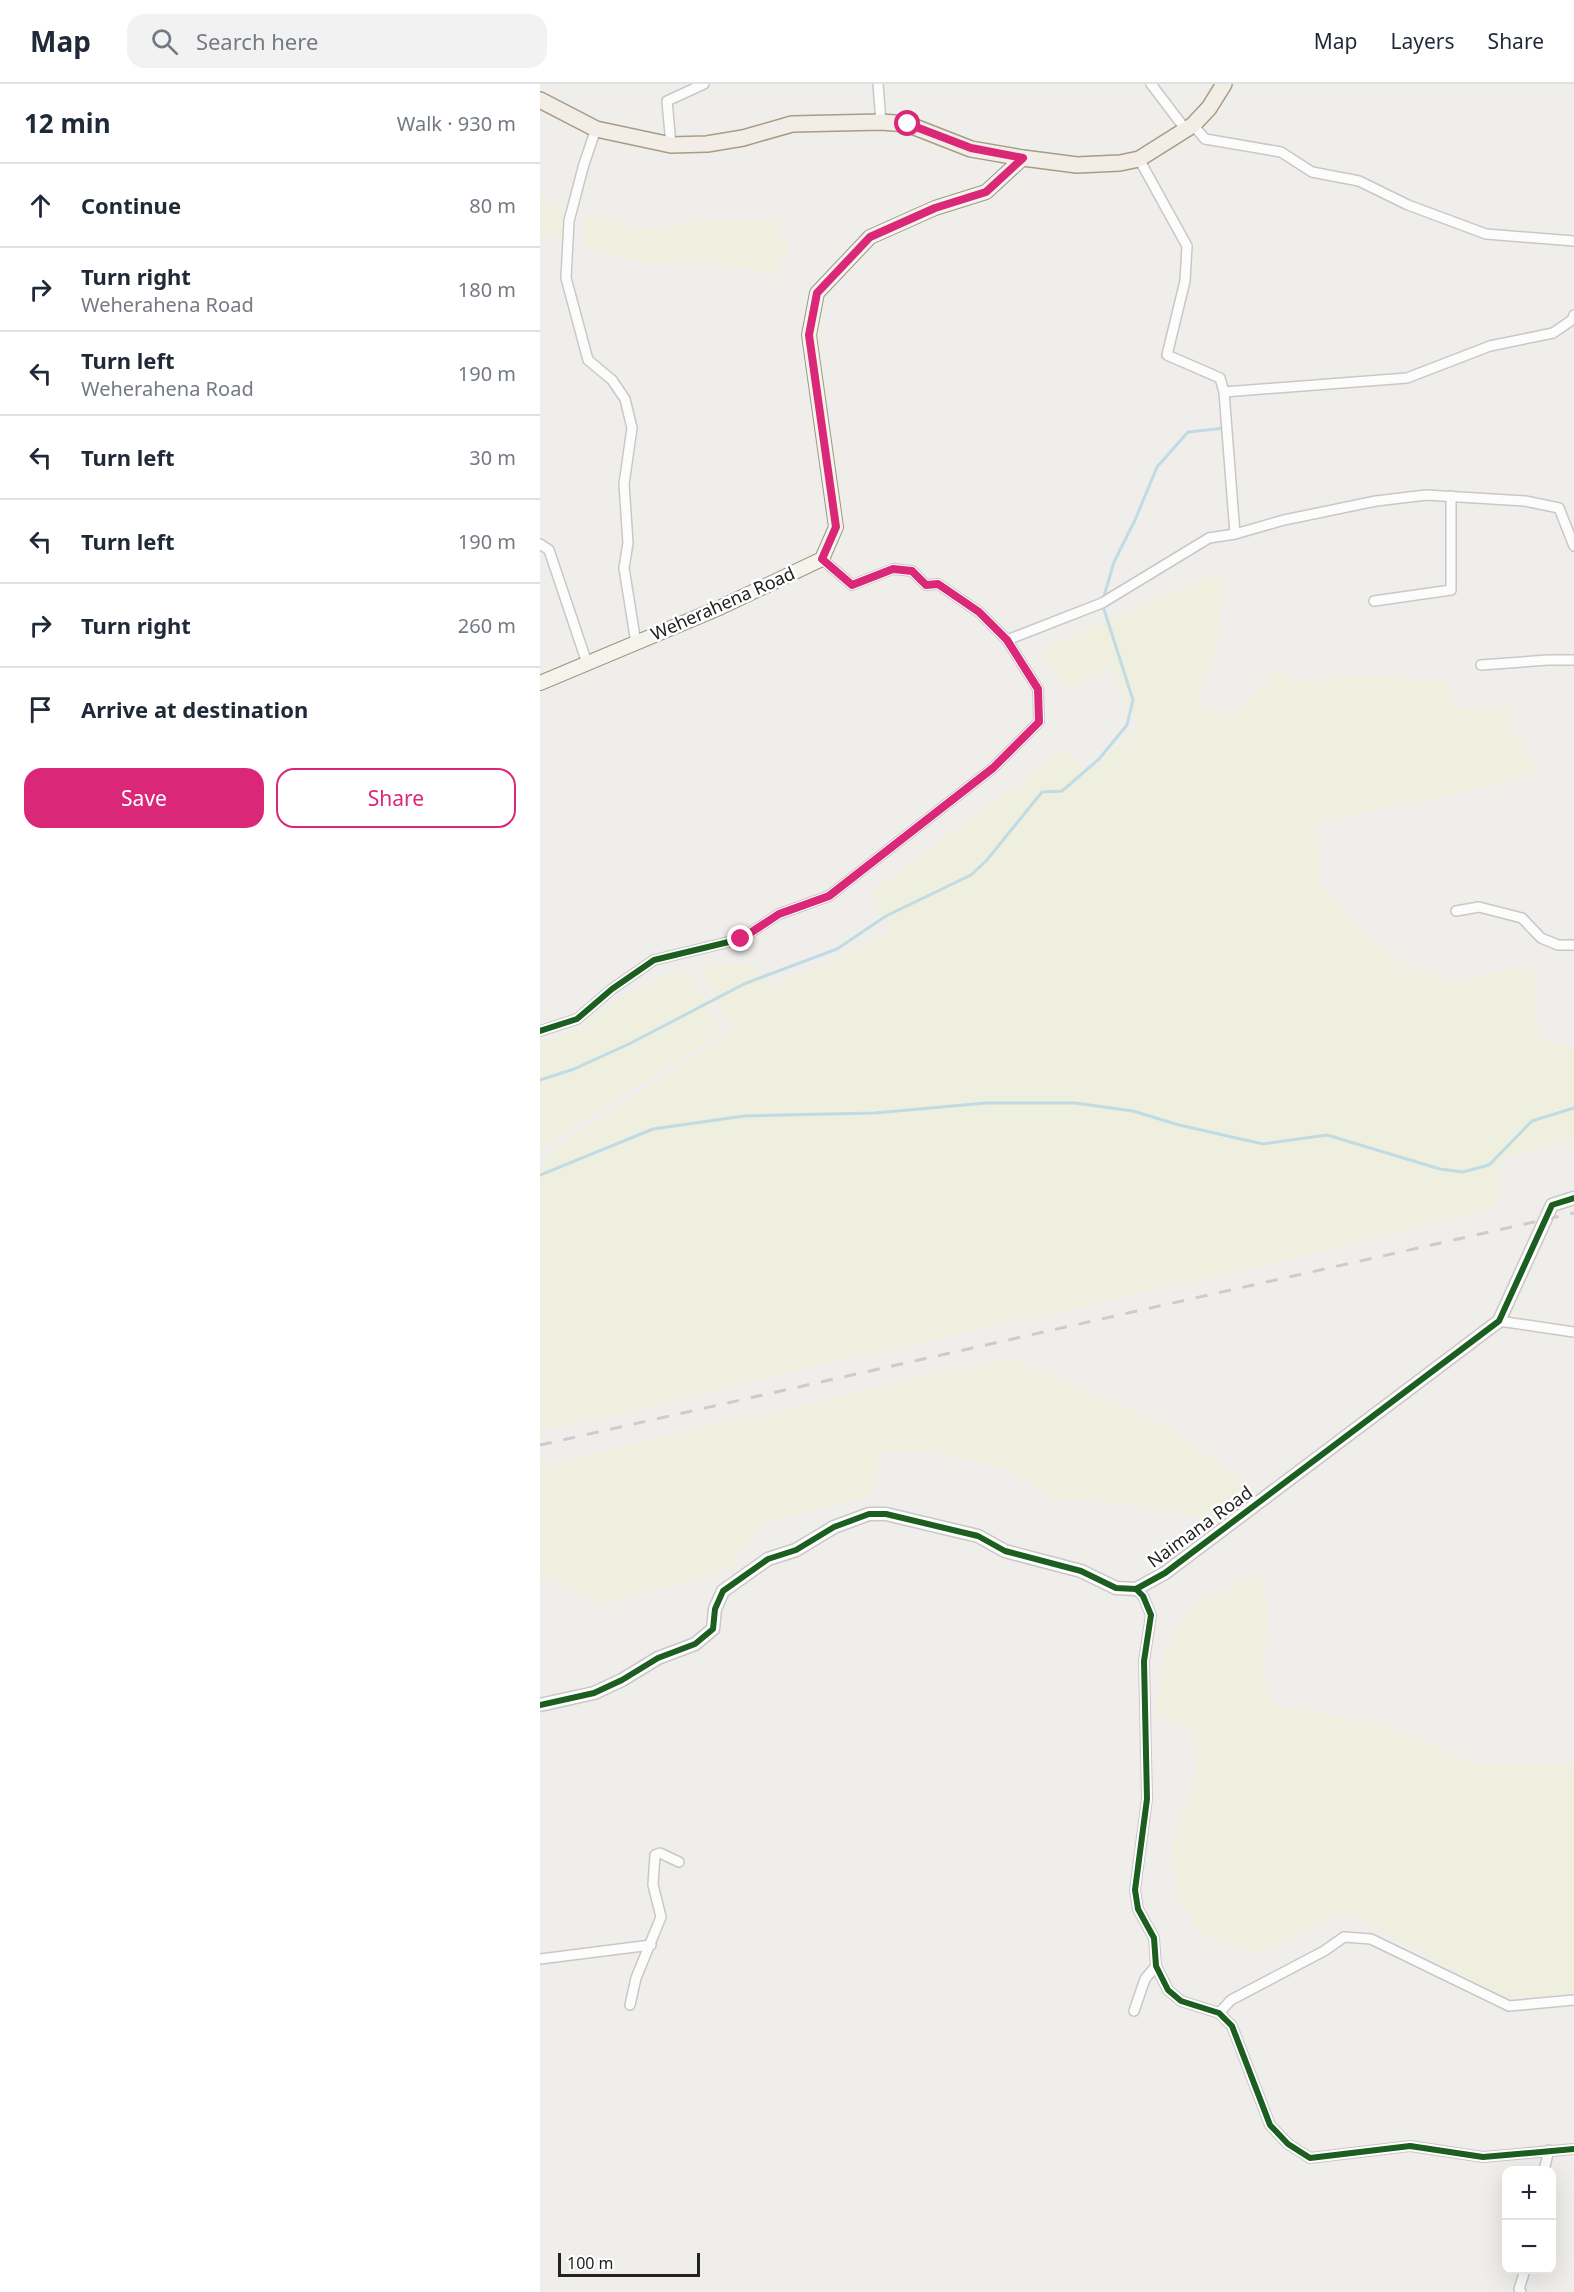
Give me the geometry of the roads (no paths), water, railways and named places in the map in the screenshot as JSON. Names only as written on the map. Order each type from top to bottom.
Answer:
[{"type":"main road","points":[[540,100],[596,129],[671,145],[707,144],[743,138],[792,124],[880,122],[908,124],[971,148],[1077,165],[1120,163],[1139,159],[1190,128],[1209,108],[1224,84]]},
{"type":"main road","points":[[822,559],[836,527],[809,335],[817,293],[870,237],[935,208],[986,192],[1023,158]]},
{"type":"main road","name":"Weherahena Road","points":[[540,683],[719,608],[822,559]]},
{"type":"street","points":[[671,145],[667,100],[704,84]]},
{"type":"street","points":[[878,84],[880,122]]},
{"type":"street","points":[[1151,84],[1190,128],[1205,139],[1281,152],[1312,172],[1359,181],[1408,205],[1486,234],[1574,241]]},
{"type":"street","points":[[596,129],[569,221],[566,278],[588,360],[612,380],[625,399],[632,428],[624,484],[628,543],[624,568],[636,643]]},
{"type":"street","points":[[1139,159],[1187,246],[1185,281],[1167,355],[1220,378],[1224,392],[1235,534]]},
{"type":"street","points":[[1224,392],[1407,378],[1490,346],[1553,333],[1572,320],[1574,315]]},
{"type":"street","points":[[1007,640],[1102,603],[1209,538],[1376,501],[1426,495],[1526,501],[1559,508],[1574,546]]},
{"type":"street","points":[[1374,601],[1451,590],[1451,496]]},
{"type":"street","points":[[540,544],[549,550],[587,663]]},
{"type":"street","points":[[540,1030],[577,1019],[612,989],[654,960],[741,939],[779,914],[829,896],[993,768],[1039,722],[1038,689],[1007,640],[979,612],[938,584],[926,585],[912,571],[893,569],[852,585],[822,559]]},
{"type":"street","points":[[1481,664],[1574,660]]},
{"type":"street","points":[[1456,911],[1479,907],[1522,918],[1541,938],[1558,945],[1574,945]]},
{"type":"street","name":"Naimana Road","points":[[540,1705],[594,1693],[622,1680],[658,1658],[694,1644],[713,1629],[715,1609],[723,1591],[768,1559],[796,1550],[834,1527],[869,1514],[885,1514],[978,1536],[1005,1551],[1081,1571],[1116,1588],[1136,1589],[1165,1573],[1499,1321],[1552,1205],[1574,1198]]},
{"type":"street","points":[[1499,1321],[1574,1332]]},
{"type":"street","points":[[1136,1589],[1143,1596],[1150,1615],[1144,1662],[1147,1799],[1135,1890],[1138,1909],[1154,1938],[1156,1966],[1168,1990],[1181,2001],[1219,2013],[1232,2026],[1270,2125],[1288,2144],[1310,2158],[1410,2146],[1483,2157],[1574,2149]]},
{"type":"street","points":[[630,2005],[636,1978],[661,1917],[653,1885],[655,1855],[660,1853],[679,1862]]},
{"type":"street","points":[[1219,2013],[1231,2000],[1324,1951],[1344,1936],[1371,1939],[1509,2006],[1574,2000]]},
{"type":"street","points":[[540,1959],[651,1945]]},
{"type":"street","points":[[1134,2011],[1145,1978],[1156,1966]]},
{"type":"street","points":[[1545,2166],[1549,2150]]},
{"type":"street","points":[[1521,2292],[1519,2289],[1524,2274]]},
{"type":"waterway","points":[[540,1080],[574,1069],[631,1043],[744,984],[837,949],[886,916],[971,875],[986,861],[1042,792],[1062,791],[1099,759],[1127,725],[1133,700],[1102,603],[1114,562],[1135,520],[1157,467],[1188,432],[1225,428]]},
{"type":"waterway","points":[[540,1175],[653,1129],[744,1116],[875,1113],[986,1103],[1075,1103],[1133,1111],[1179,1125],[1263,1144],[1327,1135],[1440,1169],[1463,1172],[1489,1165],[1532,1121],[1574,1108]]},
{"type":"railway","points":[[540,1445],[1574,1213]]}]
